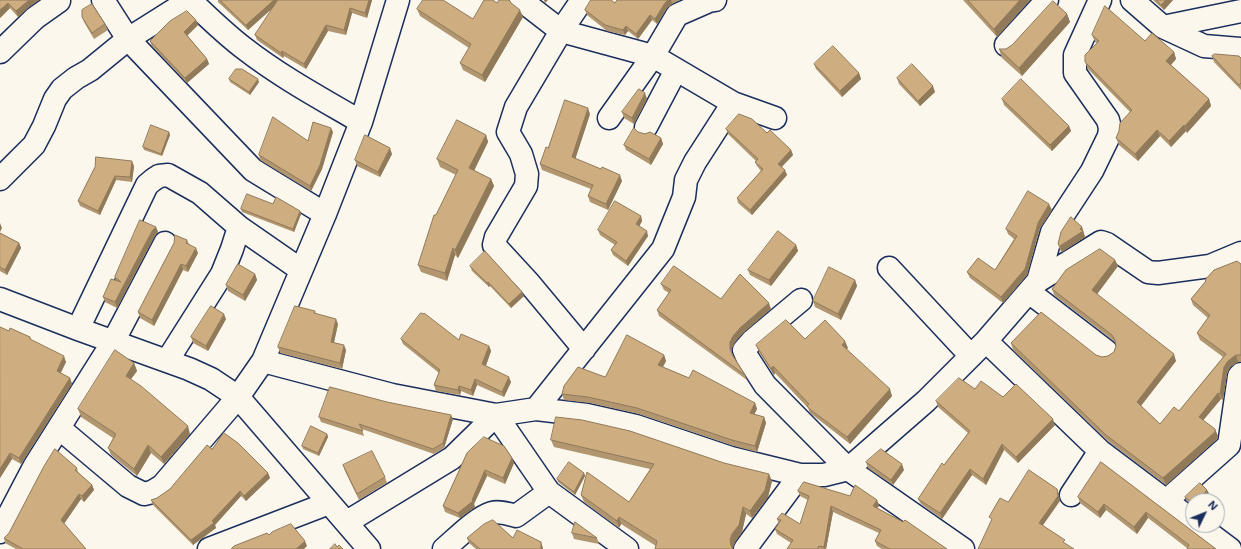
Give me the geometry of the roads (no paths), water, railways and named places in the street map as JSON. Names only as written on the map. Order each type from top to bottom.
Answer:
[{"type":"street","points":[[103,0],[128,39],[253,170],[325,214]]},
{"type":"street","points":[[0,179],[34,145],[44,126],[55,99],[62,89],[76,78],[90,70],[128,39],[190,0],[245,50],[283,75],[361,122]]},
{"type":"street","points":[[58,428],[128,486],[144,494],[152,492],[162,486],[238,397],[263,361],[325,214],[361,122],[398,0]]},
{"type":"street","points":[[521,0],[561,31],[653,56],[733,104],[775,118]]},
{"type":"street","points":[[582,0],[561,31],[516,107],[508,132],[520,154],[527,174],[526,186],[496,237],[494,245],[584,349]]},
{"type":"street","points":[[609,118],[653,56],[677,15],[709,1],[715,0]]},
{"type":"street","points":[[1006,45],[1047,0]]},
{"type":"street","points":[[1034,286],[1052,232],[1092,171],[1109,136],[1110,128],[1108,120],[1075,73],[1075,55],[1100,0]]},
{"type":"street","points":[[1132,0],[1163,28],[1204,46],[1241,49]]},
{"type":"street","points":[[0,52],[35,18],[59,1]]},
{"type":"street","points":[[1163,28],[1241,11]]},
{"type":"street","points":[[646,127],[676,70]]},
{"type":"street","points":[[536,409],[662,249],[684,197],[686,180],[695,162],[733,104]]},
{"type":"street","points":[[78,329],[147,185],[159,176],[168,175],[200,193],[239,227],[301,270]]},
{"type":"street","points":[[167,361],[222,274],[239,227]]},
{"type":"street","points":[[263,361],[392,395],[496,415],[536,409],[587,415],[636,426],[731,458],[800,475],[824,475],[848,469],[926,401],[986,341],[1034,286],[1101,242],[1107,244],[1148,272],[1158,273],[1210,266],[1241,253]]},
{"type":"street","points":[[0,532],[7,502],[34,467],[113,342],[165,243]]},
{"type":"street","points":[[889,268],[971,356]]},
{"type":"street","points":[[1034,286],[1106,351]]},
{"type":"street","points":[[0,298],[78,329],[189,369],[211,379],[238,397],[369,549]]},
{"type":"street","points":[[801,300],[752,341],[744,350],[765,385],[848,469],[935,541],[963,549]]},
{"type":"street","points":[[986,341],[1100,451],[1185,515]]},
{"type":"street","points":[[1166,501],[1229,445],[1236,436],[1239,376],[1241,374]]},
{"type":"street","points":[[496,415],[549,492],[627,549]]},
{"type":"street","points":[[347,522],[452,458],[496,415]]},
{"type":"street","points":[[1071,495],[1100,451]]},
{"type":"street","points":[[745,549],[800,475]]},
{"type":"street","points":[[444,549],[479,519],[497,512],[516,516],[549,492]]},
{"type":"street","points":[[209,549],[329,503]]},
{"type":"street","points":[[1209,533],[1230,549]]}]
